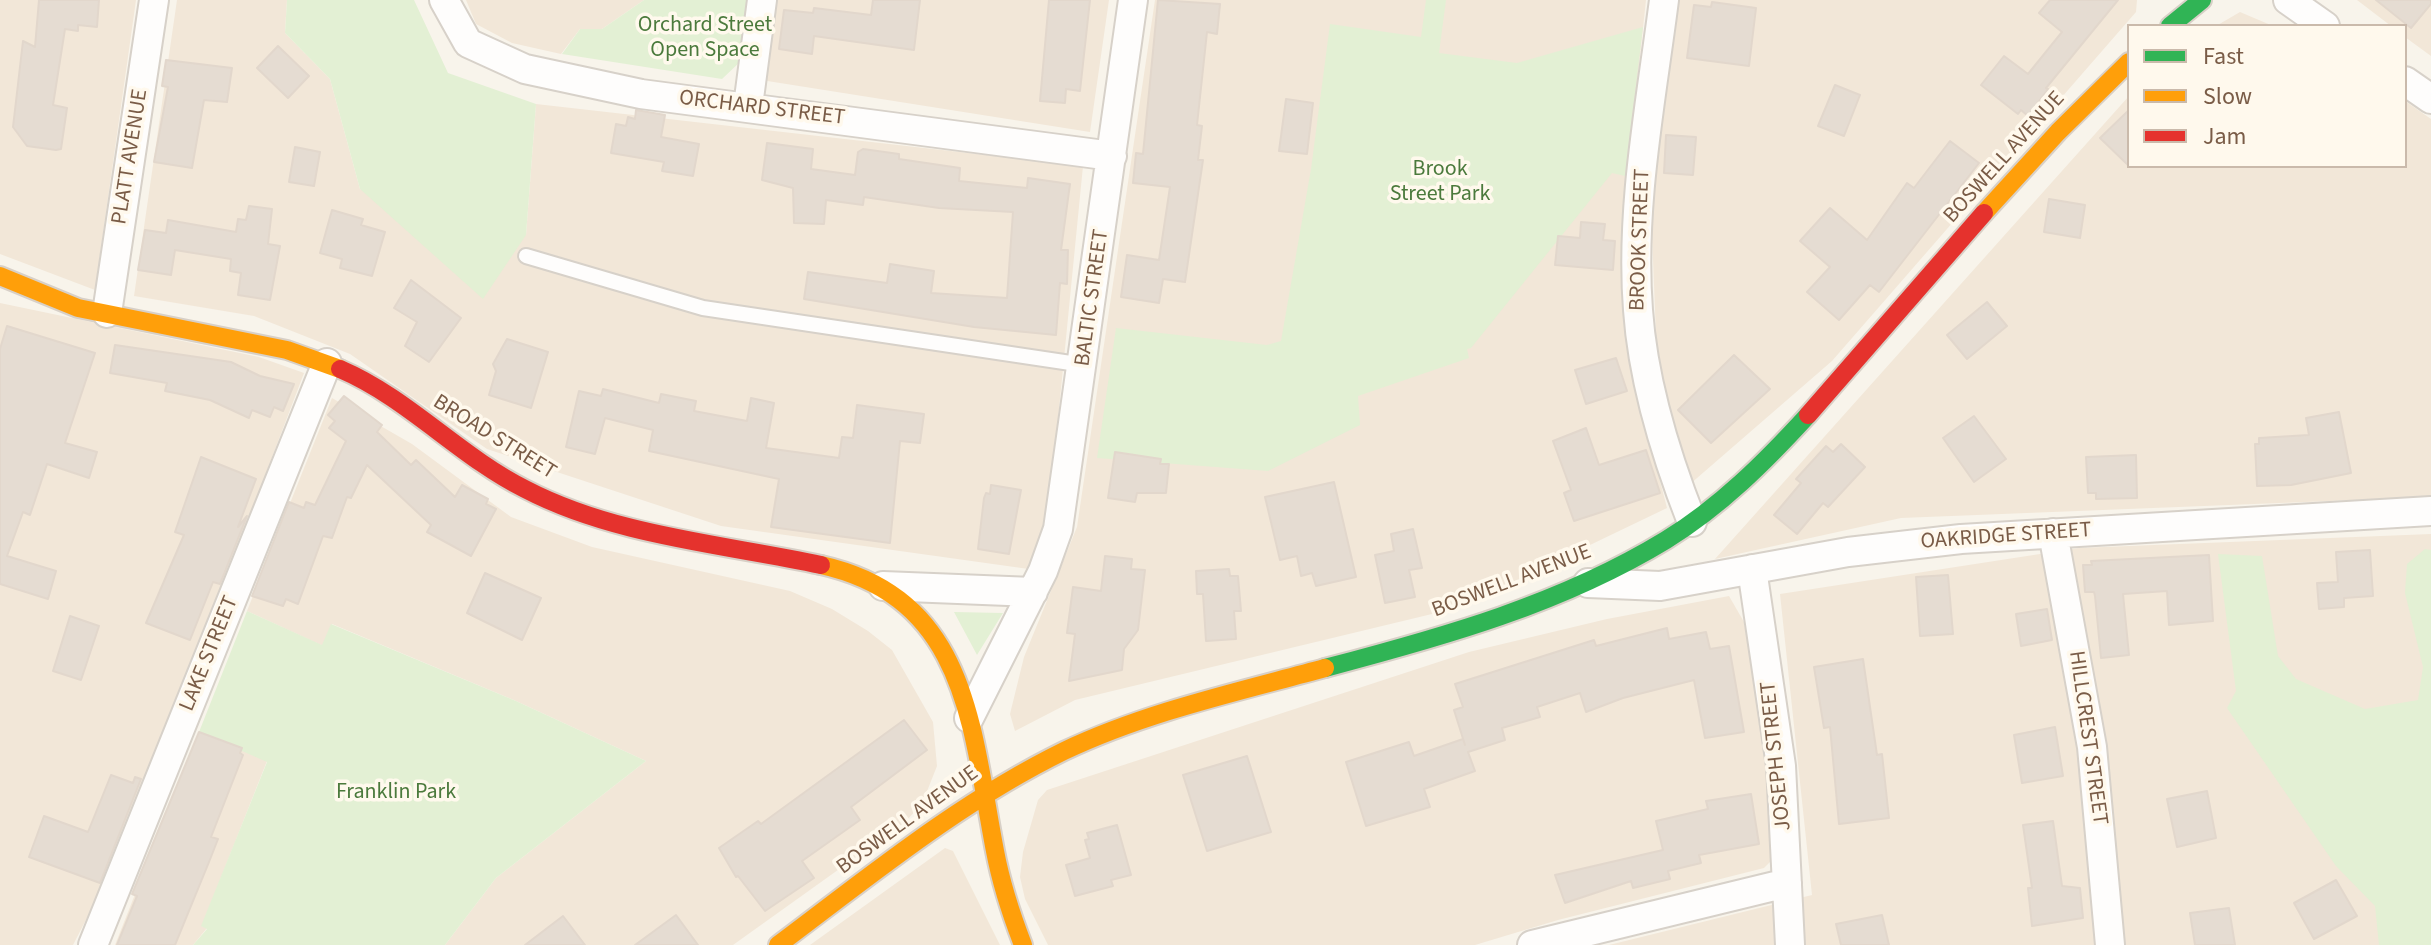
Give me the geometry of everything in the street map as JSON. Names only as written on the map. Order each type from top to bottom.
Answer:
[{"type":"street","name":"PLATT AVENUE","points":[[107,313],[154,0]]},
{"type":"street","name":"ORCHARD STREET","points":[[444,0],[468,43],[525,69],[641,94],[1112,156]]},
{"type":"street","points":[[748,106],[762,0]]},
{"type":"street","name":"BALTIC STREET","points":[[969,718],[1033,592],[1058,529],[1084,365],[1133,0]]},
{"type":"street","name":"BROOK STREET","points":[[1664,0],[1643,164],[1638,310],[1657,416],[1692,522]]},
{"type":"street","points":[[2172,24],[2202,0]]},
{"type":"street","points":[[2288,0],[2322,24]]},
{"type":"street","name":"BOSWELL AVENUE","points":[[778,945],[986,794],[1030,767],[1117,730],[1441,635],[1583,582],[1653,548],[1692,522],[1792,431],[2049,143],[2127,64]]},
{"type":"street","points":[[2407,82],[2431,99]]},
{"type":"street","name":"BROAD STREET","points":[[0,276],[41,296],[265,346],[327,363],[373,387],[493,471],[565,508],[598,518],[826,566],[882,586],[924,622],[955,679],[969,718],[1003,887],[1023,945]]},
{"type":"street","name":"LAKE STREET","points":[[93,945],[327,363]]},
{"type":"street","name":"OAKRIDGE STREET","points":[[1583,582],[1660,586],[1887,547],[2053,533],[2431,511]]},
{"type":"street","name":"HILLCREST STREET","points":[[2053,533],[2092,747],[2110,945]]},
{"type":"street","name":"JOSEPH STREET","points":[[1752,569],[1781,766],[1790,945]]},
{"type":"street","points":[[882,586],[1033,592]]},
{"type":"street","points":[[1532,945],[1787,883]]},
{"type":"lane","points":[[526,256],[703,308],[1084,365]]},
{"type":"shaded area","points":[[0,0],[136,0],[95,290],[0,254]]},
{"type":"shaded area","points":[[177,0],[287,0],[285,33],[330,79],[360,189],[526,235],[536,104],[1083,166],[1043,571],[721,526],[487,449],[350,354],[254,316],[134,296]]},
{"type":"shaded area","points":[[466,0],[644,0],[602,29],[580,29],[561,54],[512,43],[476,24]]},
{"type":"shaded area","points":[[772,0],[1109,0],[1090,132],[761,80]]},
{"type":"shaded area","points":[[1155,0],[1646,0],[1622,222],[1629,361],[1667,508],[1461,607],[1075,700],[1015,731],[1010,714],[1024,657],[1077,527]]},
{"type":"shaded area","points":[[1678,0],[2137,0],[2136,12],[1832,361],[1689,485],[1657,360],[1651,209]]},
{"type":"shaded area","points":[[2357,0],[2431,0],[2431,56],[2407,38],[2407,24],[2388,24]]},
{"type":"shaded area","points":[[2240,12],[2268,24],[2219,24]]},
{"type":"shaded area","points":[[2127,98],[2127,168],[2407,168],[2407,102],[2431,119],[2431,497],[1901,518],[1715,559]]},
{"type":"shaded area","points":[[0,303],[259,357],[304,373],[127,840],[73,945],[0,945]]},
{"type":"shaded area","points":[[332,398],[412,444],[511,517],[592,547],[790,591],[832,609],[868,631],[892,650],[933,722],[937,766],[922,804],[905,822],[733,945],[445,945],[496,878],[646,761],[516,701],[332,624],[323,646],[247,611]]},
{"type":"shaded area","points":[[2431,534],[2431,945],[1609,945],[1812,895],[1780,594],[2079,548]]},
{"type":"shaded area","points":[[1729,596],[1744,622],[1766,757],[1773,828],[1772,860],[1764,868],[1558,920],[1475,945],[1048,945],[1025,899],[1020,877],[1023,852],[1038,800],[1047,790],[1469,652],[1607,619]]},
{"type":"shaded area","points":[[199,732],[267,761],[202,926],[207,928],[193,945],[115,945]]},
{"type":"shaded area","points":[[945,848],[953,851],[1000,945],[810,945]]},
{"type":"green space","points":[[287,0],[414,0],[448,73],[536,104],[526,235],[483,299],[360,189],[330,79],[285,33]]},
{"type":"green space","name":"Orchard Street Open Space","points":[[644,0],[751,0],[741,61],[722,79],[562,54],[580,29],[602,29]]},
{"type":"green space","name":"Brook Street Park","points":[[1426,0],[1446,0],[1439,53],[1517,63],[1643,27],[1625,176],[1612,173],[1471,348],[1467,349],[1469,358],[1358,396],[1360,425],[1268,471],[1097,458],[1116,328],[1267,345],[1281,341],[1311,169],[1330,24],[1421,37]]},
{"type":"green space","points":[[2425,549],[2431,550],[2431,945],[2379,945],[2375,906],[2336,866],[2227,708],[2236,691],[2218,554],[2262,556],[2278,656],[2296,679],[2365,709],[2418,700],[2423,667],[2405,593],[2407,564]]},
{"type":"green space","name":"Franklin Park","points":[[247,611],[322,645],[331,624],[516,701],[646,761],[496,878],[445,945],[193,945],[207,929],[201,926],[267,762],[199,732]]},
{"type":"green space","points":[[954,612],[1003,613],[977,655]]},
{"type":"building","points":[[39,0],[99,0],[97,27],[78,25],[78,31],[65,29],[53,105],[67,108],[61,149],[56,150],[27,146],[13,127],[23,41],[35,47]]},
{"type":"building","points":[[873,0],[920,0],[914,50],[814,36],[812,54],[779,49],[784,10],[813,13],[814,8],[871,15]]},
{"type":"building","points":[[1049,0],[1090,0],[1080,91],[1066,89],[1065,103],[1040,101]]},
{"type":"building","points":[[1158,0],[1220,4],[1217,34],[1207,32],[1197,125],[1202,126],[1198,160],[1203,160],[1185,282],[1163,279],[1159,303],[1121,297],[1127,255],[1159,260],[1170,187],[1133,183],[1136,153],[1143,154]]},
{"type":"building","points":[[2050,0],[2118,0],[2046,88],[2028,116],[2021,110],[2018,114],[1981,85],[2004,56],[2028,74],[2062,32],[2039,13]]},
{"type":"building","points":[[2376,0],[2431,0],[2411,28]]},
{"type":"building","points":[[1712,2],[1756,8],[1749,66],[1687,58],[1694,5],[1711,7]]},
{"type":"building","points":[[278,46],[309,76],[288,98],[257,68]]},
{"type":"building","points":[[166,60],[232,68],[227,102],[204,100],[192,168],[154,162],[168,87],[162,86]]},
{"type":"building","points":[[1835,85],[1860,95],[1844,136],[1818,126]]},
{"type":"building","points":[[1286,99],[1313,103],[1307,154],[1279,151]]},
{"type":"building","points":[[636,110],[665,115],[661,137],[699,144],[693,176],[662,171],[664,162],[611,153],[616,124],[626,126],[628,117],[635,119]]},
{"type":"building","points":[[2127,112],[2127,164],[2100,138]]},
{"type":"building","points":[[1666,135],[1696,137],[1693,175],[1664,173]]},
{"type":"building","points":[[1950,141],[1979,163],[1879,292],[1870,285],[1839,320],[1807,292],[1830,267],[1800,241],[1830,208],[1867,240],[1907,183],[1914,188]]},
{"type":"building","points":[[767,143],[813,149],[811,169],[855,175],[858,152],[863,149],[899,154],[899,159],[960,168],[959,181],[1027,188],[1028,178],[1070,184],[1061,250],[1068,250],[1067,284],[1060,283],[1056,335],[974,327],[804,299],[808,272],[887,283],[890,264],[934,271],[931,293],[1007,298],[1013,212],[939,208],[864,197],[863,205],[826,200],[824,224],[794,223],[793,188],[762,180]]},
{"type":"building","points":[[295,147],[320,152],[314,186],[289,182]]},
{"type":"building","points":[[2049,199],[2085,205],[2080,238],[2044,232]]},
{"type":"building","points":[[249,206],[272,209],[268,244],[280,246],[270,300],[238,295],[241,273],[230,271],[231,259],[175,250],[171,275],[138,270],[145,230],[166,233],[168,220],[236,232],[238,219],[246,220]]},
{"type":"building","points":[[332,210],[363,219],[361,225],[385,232],[372,276],[340,268],[342,259],[320,253]]},
{"type":"building","points":[[1581,222],[1605,224],[1603,240],[1615,241],[1613,270],[1555,265],[1558,236],[1580,238]]},
{"type":"building","points":[[411,280],[461,318],[429,362],[405,346],[417,322],[394,308]]},
{"type":"building","points":[[1987,302],[2007,326],[1967,359],[1947,335]]},
{"type":"building","points":[[7,326],[95,353],[65,443],[97,452],[89,478],[47,464],[30,515],[23,512],[7,556],[56,571],[48,599],[0,584],[0,349]]},
{"type":"building","points":[[507,339],[548,352],[531,408],[489,395],[496,371],[493,364]]},
{"type":"building","points":[[115,345],[231,362],[260,376],[294,384],[283,411],[274,407],[270,417],[252,410],[249,418],[210,400],[165,391],[167,383],[110,373]]},
{"type":"building","points":[[1734,355],[1770,389],[1711,443],[1678,410]]},
{"type":"building","points":[[1616,358],[1627,391],[1586,404],[1575,370]]},
{"type":"building","points":[[603,389],[659,403],[661,394],[696,401],[694,411],[747,421],[751,398],[774,403],[766,448],[839,458],[842,437],[853,438],[857,405],[924,414],[920,443],[900,441],[890,543],[771,527],[779,479],[649,451],[653,430],[605,418],[595,454],[566,447],[579,391],[601,396]]},
{"type":"building","points":[[344,396],[382,425],[377,432],[411,465],[416,460],[455,497],[462,485],[488,499],[486,504],[496,509],[471,556],[427,532],[431,525],[367,465],[351,498],[347,497],[332,538],[323,536],[298,604],[286,599],[283,606],[252,596],[289,502],[304,508],[306,502],[315,505],[346,441],[329,428],[335,421],[328,415]]},
{"type":"building","points":[[2339,412],[2351,473],[2291,485],[2257,486],[2255,444],[2259,444],[2259,438],[2309,435],[2306,418]]},
{"type":"building","points":[[1974,416],[2006,459],[1974,482],[1943,438]]},
{"type":"building","points":[[1586,428],[1599,465],[1646,450],[1660,493],[1574,521],[1564,493],[1571,490],[1553,441]]},
{"type":"building","points":[[1841,444],[1865,467],[1828,507],[1823,503],[1797,534],[1774,515],[1801,483],[1796,479],[1826,446],[1833,452]]},
{"type":"building","points":[[1115,452],[1161,459],[1160,464],[1169,464],[1166,493],[1137,493],[1135,502],[1108,498]]},
{"type":"building","points":[[2136,455],[2137,498],[2096,499],[2096,493],[2088,493],[2086,457]]},
{"type":"building","points":[[201,457],[256,479],[238,527],[247,516],[220,584],[213,582],[190,640],[146,623],[184,535],[175,532]]},
{"type":"building","points":[[1334,482],[1356,577],[1316,586],[1312,573],[1301,576],[1297,556],[1280,560],[1265,497]]},
{"type":"building","points":[[991,485],[1021,490],[1009,554],[978,549],[984,498],[986,493],[990,494]]},
{"type":"building","points":[[1413,529],[1422,568],[1409,570],[1415,597],[1385,603],[1375,555],[1394,551],[1391,534]]},
{"type":"building","points":[[2370,550],[2373,596],[2344,598],[2344,607],[2319,609],[2317,583],[2338,582],[2336,552]]},
{"type":"building","points":[[2209,555],[2213,621],[2169,625],[2167,591],[2123,594],[2129,655],[2101,658],[2095,596],[2094,592],[2085,592],[2083,565],[2092,565],[2091,561]]},
{"type":"building","points":[[1105,556],[1132,559],[1131,569],[1145,570],[1138,630],[1124,649],[1122,670],[1069,681],[1075,634],[1067,633],[1073,587],[1101,591]]},
{"type":"building","points":[[1229,569],[1230,576],[1238,576],[1241,611],[1234,611],[1236,639],[1206,641],[1203,594],[1197,594],[1196,571]]},
{"type":"building","points":[[485,573],[541,598],[522,640],[467,613]]},
{"type":"building","points":[[1948,575],[1953,634],[1920,636],[1916,577]]},
{"type":"building","points":[[2047,609],[2052,640],[2021,646],[2016,614]]},
{"type":"building","points":[[70,616],[99,626],[81,680],[53,671]]},
{"type":"building","points":[[1667,628],[1669,639],[1706,632],[1710,649],[1729,646],[1744,732],[1705,738],[1694,680],[1623,698],[1586,712],[1580,693],[1537,707],[1540,717],[1502,728],[1505,740],[1468,752],[1475,771],[1424,789],[1430,807],[1366,826],[1346,762],[1409,742],[1414,756],[1463,739],[1465,745],[1454,710],[1463,707],[1455,684],[1594,640],[1596,646]]},
{"type":"building","points":[[1863,659],[1877,755],[1882,754],[1889,818],[1839,824],[1830,727],[1824,728],[1814,667]]},
{"type":"building","points":[[904,720],[927,750],[851,807],[860,820],[802,861],[814,878],[765,911],[736,877],[719,848],[758,821],[761,824]]},
{"type":"building","points":[[2055,727],[2063,776],[2022,783],[2014,735]]},
{"type":"building","points":[[199,732],[242,748],[240,753],[243,755],[211,837],[218,839],[175,945],[117,945],[137,896],[132,894]]},
{"type":"building","points":[[1247,756],[1271,832],[1207,851],[1183,775]]},
{"type":"building","points":[[111,775],[133,783],[135,777],[141,779],[100,883],[29,857],[44,816],[88,832]]},
{"type":"building","points":[[2207,791],[2216,838],[2177,847],[2167,799]]},
{"type":"building","points":[[1751,794],[1759,844],[1699,855],[1701,863],[1668,871],[1670,879],[1633,888],[1631,881],[1565,903],[1555,875],[1663,850],[1656,821],[1708,809],[1706,801]]},
{"type":"building","points":[[2053,821],[2062,886],[2080,888],[2083,918],[2032,926],[2028,888],[2032,888],[2023,825]]},
{"type":"building","points":[[1117,825],[1131,875],[1111,880],[1113,886],[1075,896],[1066,865],[1090,858],[1085,840],[1089,839],[1087,833]]},
{"type":"building","points":[[2336,880],[2357,916],[2314,939],[2294,903]]},
{"type":"building","points":[[2229,908],[2235,945],[2195,945],[2190,913]]},
{"type":"building","points":[[676,915],[698,945],[635,945]]},
{"type":"building","points":[[1882,915],[1889,945],[1841,945],[1836,924]]},
{"type":"building","points":[[563,916],[585,945],[525,945]]},
{"type":"traffic: fast","points":[[2172,24],[2202,0]]},
{"type":"traffic: fast","points":[[1325,668],[1457,631],[1543,600],[1626,563],[1686,527],[1724,498],[1808,415]]},
{"type":"traffic: slow","points":[[1984,213],[2058,132],[2127,64]]},
{"type":"traffic: slow","points":[[0,276],[78,308],[287,350],[340,369]]},
{"type":"traffic: slow","points":[[821,565],[870,582],[907,606],[934,637],[954,674],[968,715],[1000,875],[1023,945]]},
{"type":"traffic: slow","points":[[778,945],[952,817],[988,793],[1064,751],[1159,714],[1325,668]]},
{"type":"traffic: jam","points":[[1808,415],[1984,213]]},
{"type":"traffic: jam","points":[[340,369],[388,395],[501,476],[560,505],[595,518],[670,537],[821,565]]}]
